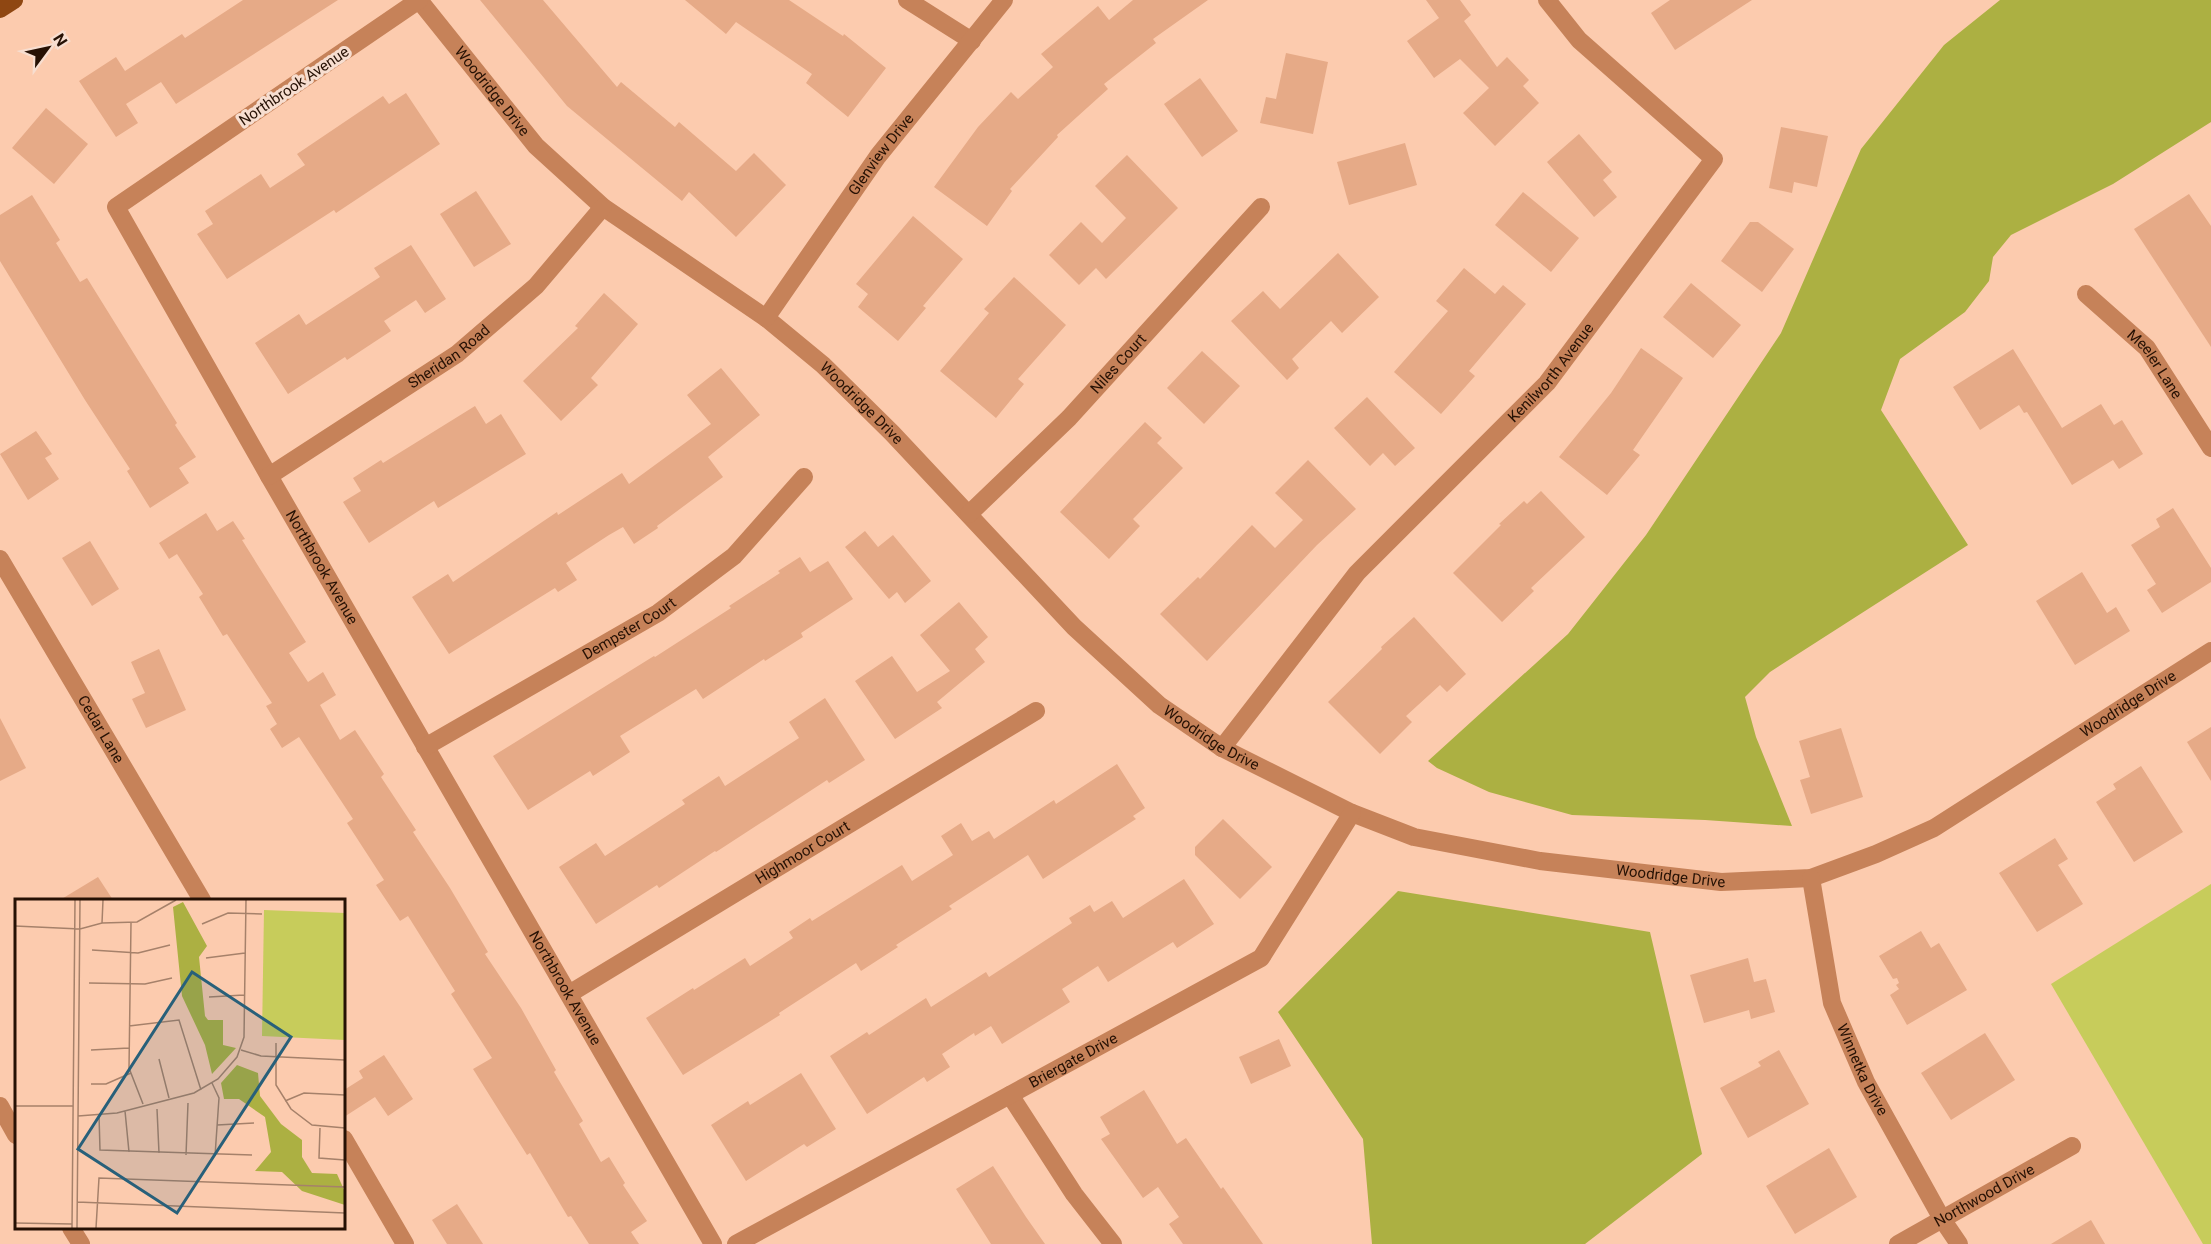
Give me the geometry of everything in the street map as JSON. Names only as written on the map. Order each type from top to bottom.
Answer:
[{"type":"main road","points":[[0,9],[14,0]]},
{"type":"street","name":"Woodridge Drive","points":[[419,0],[536,146],[603,207],[766,318],[823,365],[969,514],[1074,627],[1159,705],[1222,748],[1352,813],[1414,837],[1540,861],[1721,882],[1810,878],[1876,854],[1934,828],[2211,651]]},
{"type":"street","name":"Northbrook Avenue","points":[[419,0],[116,207],[269,477],[713,1244]]},
{"type":"street","points":[[907,0],[972,40]]},
{"type":"street","name":"Glenview Drive","points":[[766,318],[878,156],[1004,0]]},
{"type":"street","name":"Kenilworth Avenue","points":[[1222,748],[1357,573],[1547,383],[1714,159],[1579,40],[1547,0]]},
{"type":"street","name":"Sheridan Road","points":[[269,477],[457,354],[536,286],[603,207]]},
{"type":"street","name":"Niles Court","points":[[969,514],[1069,418],[1261,207]]},
{"type":"street","name":"Meeler Lane","points":[[2086,294],[2147,348],[2211,448]]},
{"type":"street","name":"Dempster Court","points":[[425,747],[658,613],[734,556],[804,477]]},
{"type":"street","name":"Cedar Lane","points":[[0,559],[201,899]]},
{"type":"street","name":"Highmoor Court","points":[[569,994],[1036,711]]},
{"type":"street","name":"Briergate Drive","points":[[736,1244],[1261,958],[1352,813]]},
{"type":"street","name":"Winnetka Drive","points":[[1810,878],[1832,1003],[1866,1082],[1942,1219],[1959,1244]]},
{"type":"street","points":[[1010,1095],[1074,1194],[1113,1244]]},
{"type":"street","points":[[0,1106],[15,1132]]},
{"type":"street","points":[[345,1141],[405,1244]]},
{"type":"street","name":"Northwood Drive","points":[[1898,1244],[2072,1146]]},
{"type":"street","points":[[72,1229],[81,1244]]},
{"type":"green space","points":[[2211,884],[2211,1244],[2203,1244],[2051,984]]},
{"type":"shaded area","points":[[2000,0],[2211,0],[2211,122],[2113,184],[2011,235],[1993,257],[1989,281],[1965,312],[1900,359],[1881,410],[1968,545],[1770,672],[1745,697],[1756,737],[1792,826],[1572,815],[1489,792],[1437,768],[1428,761],[1568,634],[1646,535],[1781,333],[1861,149],[1944,45]]},
{"type":"shaded area","points":[[1398,891],[1650,932],[1702,1154],[1585,1244],[1372,1244],[1363,1139],[1278,1012]]},
{"type":"building","points":[[243,0],[338,0],[176,104],[161,82],[126,104],[138,123],[116,137],[79,81],[116,57],[125,71],[182,34],[185,38]]},
{"type":"building","points":[[480,0],[543,0],[617,87],[621,82],[675,127],[679,122],[736,171],[754,153],[786,185],[736,237],[689,192],[682,201],[567,106]]},
{"type":"building","points":[[685,0],[789,0],[843,36],[844,34],[886,68],[848,117],[806,83],[812,74],[736,22],[726,34]]},
{"type":"building","points":[[1133,0],[1208,0],[1153,39],[1156,43],[1104,84],[1108,89],[1057,135],[1058,137],[1010,189],[1012,191],[987,226],[934,187],[978,127],[1011,92],[1018,99],[1053,67],[1041,54],[1098,6],[1109,20]]},
{"type":"building","points":[[1426,0],[1460,0],[1471,15],[1464,21],[1497,67],[1507,57],[1529,80],[1523,86],[1539,103],[1495,146],[1463,113],[1489,88],[1460,59],[1434,78],[1407,41],[1439,18]]},
{"type":"building","points":[[1670,0],[1752,0],[1675,50],[1651,13]]},
{"type":"building","points":[[1286,53],[1328,62],[1313,134],[1260,123],[1266,97],[1276,99]]},
{"type":"building","points":[[1200,78],[1238,131],[1202,157],[1164,104]]},
{"type":"building","points":[[406,93],[440,144],[336,213],[334,210],[227,279],[197,234],[213,224],[205,211],[261,174],[270,188],[305,165],[297,154],[383,96],[389,104]]},
{"type":"building","points":[[46,108],[88,144],[54,184],[12,148]]},
{"type":"building","points":[[1781,127],[1828,136],[1817,187],[1794,182],[1792,193],[1769,188]]},
{"type":"building","points":[[1579,134],[1612,172],[1603,180],[1617,197],[1594,217],[1547,162]]},
{"type":"building","points":[[1405,143],[1417,185],[1349,205],[1337,162]]},
{"type":"building","points":[[1127,155],[1178,208],[1106,279],[1096,268],[1079,285],[1049,255],[1081,222],[1102,243],[1126,218],[1095,186]]},
{"type":"building","points":[[476,191],[511,244],[474,267],[440,214]]},
{"type":"building","points":[[1523,192],[1579,238],[1551,272],[1495,225]]},
{"type":"building","points":[[2189,194],[2211,226],[2211,347],[2134,229]]},
{"type":"building","points":[[32,195],[60,240],[56,243],[80,282],[87,278],[196,457],[179,468],[189,483],[150,508],[127,471],[130,469],[0,261],[0,215]]},
{"type":"building","points":[[913,216],[963,259],[923,306],[926,308],[898,341],[858,307],[868,294],[856,284]]},
{"type":"building","points":[[1750,222],[1758,222],[1794,249],[1762,292],[1721,261]]},
{"type":"building","points":[[411,245],[446,299],[425,313],[416,300],[384,321],[391,331],[347,360],[345,357],[288,394],[255,343],[299,314],[306,325],[380,277],[374,268]]},
{"type":"building","points":[[1338,253],[1379,297],[1342,333],[1331,321],[1292,359],[1299,368],[1287,380],[1231,321],[1263,291],[1280,309]]},
{"type":"building","points":[[1464,268],[1495,294],[1503,285],[1526,304],[1469,371],[1475,376],[1441,414],[1394,372],[1448,311],[1436,301]]},
{"type":"building","points":[[1014,277],[1066,325],[1018,379],[1024,384],[996,418],[940,371],[989,313],[984,309]]},
{"type":"building","points":[[1691,283],[1741,325],[1713,358],[1663,317]]},
{"type":"building","points":[[604,293],[638,324],[591,378],[598,385],[561,421],[523,381],[578,328],[575,326]]},
{"type":"building","points":[[1641,348],[1683,378],[1633,450],[1640,455],[1607,495],[1559,457],[1611,393]]},
{"type":"building","points":[[2013,349],[2062,428],[2101,404],[2114,425],[2122,420],[2143,454],[2119,469],[2113,460],[2072,485],[2027,412],[2024,413],[2019,405],[1980,430],[1953,387]]},
{"type":"building","points":[[1202,351],[1240,386],[1204,424],[1167,388]]},
{"type":"building","points":[[721,368],[760,415],[708,457],[723,477],[634,544],[623,527],[609,535],[566,563],[577,580],[558,592],[555,588],[449,654],[412,597],[448,574],[453,582],[557,512],[558,515],[622,473],[629,484],[711,424],[687,395]]},
{"type":"building","points":[[1367,397],[1415,448],[1395,466],[1383,453],[1370,466],[1334,428]]},
{"type":"building","points":[[475,406],[486,424],[501,414],[526,454],[438,508],[434,501],[369,543],[343,502],[361,491],[353,478],[381,460],[383,463]]},
{"type":"building","points":[[1145,422],[1162,438],[1157,443],[1183,468],[1133,519],[1140,526],[1109,559],[1060,512]]},
{"type":"building","points":[[36,431],[52,454],[45,458],[59,479],[28,500],[0,454]]},
{"type":"building","points":[[1308,460],[1356,509],[1317,545],[1207,661],[1160,614],[1198,577],[1200,579],[1252,525],[1275,548],[1303,520],[1275,493]]},
{"type":"building","points":[[1541,491],[1585,537],[1531,588],[1534,591],[1502,622],[1453,573],[1501,525],[1499,524],[1524,501],[1527,504]]},
{"type":"building","points":[[2173,508],[2211,568],[2211,582],[2162,613],[2147,590],[2156,584],[2131,545],[2160,527],[2156,519]]},
{"type":"building","points":[[206,513],[217,531],[233,521],[245,539],[242,540],[306,642],[289,653],[308,682],[323,672],[336,695],[320,705],[340,740],[355,730],[384,774],[381,777],[416,830],[413,832],[450,888],[488,952],[485,954],[521,1008],[556,1070],[554,1072],[583,1121],[579,1124],[601,1162],[609,1157],[625,1183],[623,1185],[647,1221],[631,1232],[639,1244],[589,1244],[571,1216],[568,1217],[530,1153],[527,1155],[473,1069],[492,1058],[451,994],[455,991],[408,916],[400,921],[376,885],[384,880],[347,823],[353,819],[299,737],[282,748],[270,729],[277,724],[266,706],[272,703],[227,634],[223,636],[199,597],[203,594],[177,554],[169,559],[159,543]]},
{"type":"building","points":[[865,531],[878,547],[893,535],[931,581],[905,603],[897,592],[889,599],[845,547]]},
{"type":"building","points":[[90,541],[119,589],[92,606],[62,558]]},
{"type":"building","points":[[800,557],[810,572],[828,561],[853,599],[801,633],[803,637],[765,661],[764,659],[703,699],[696,689],[620,736],[630,752],[593,776],[590,771],[528,810],[493,756],[731,608],[729,606],[780,573],[778,571]]},
{"type":"building","points":[[2082,572],[2107,613],[2116,607],[2130,631],[2075,665],[2036,601]]},
{"type":"building","points":[[959,602],[988,637],[975,649],[985,662],[937,702],[942,708],[895,739],[855,681],[892,656],[917,692],[950,671],[920,635]]},
{"type":"building","points":[[1414,617],[1466,674],[1447,692],[1440,685],[1406,716],[1412,722],[1380,754],[1328,702],[1382,649],[1381,647]]},
{"type":"building","points":[[159,649],[186,710],[146,728],[132,699],[145,693],[131,662]]},
{"type":"building","points":[[825,698],[865,760],[829,783],[827,780],[659,888],[657,885],[596,924],[559,867],[596,843],[605,856],[685,804],[682,800],[719,776],[725,786],[799,738],[789,722]]},
{"type":"building","points":[[0,718],[26,768],[0,781]]},
{"type":"building","points":[[2211,727],[2211,781],[2187,742]]},
{"type":"building","points":[[1841,728],[1863,797],[1811,814],[1800,780],[1810,777],[1799,741]]},
{"type":"building","points":[[1117,764],[1145,808],[1133,816],[1136,819],[1043,879],[1028,855],[949,906],[952,909],[861,971],[856,963],[779,1013],[780,1015],[683,1075],[646,1018],[745,958],[750,966],[793,938],[789,932],[810,918],[812,921],[902,865],[912,881],[953,855],[941,836],[961,823],[972,841],[989,831],[994,839],[1054,800],[1056,804]]},
{"type":"building","points":[[2141,766],[2183,832],[2134,862],[2096,802],[2116,789],[2113,784]]},
{"type":"building","points":[[1223,819],[1272,867],[1240,899],[1195,855],[1195,847]]},
{"type":"building","points":[[2055,838],[2068,859],[2058,865],[2083,904],[2037,932],[1999,873]]},
{"type":"building","points":[[98,877],[112,899],[62,899]]},
{"type":"building","points":[[1184,879],[1214,924],[1177,948],[1173,942],[1108,982],[1098,966],[1062,989],[1070,1002],[1002,1044],[991,1026],[975,1036],[974,1033],[942,1054],[950,1067],[927,1082],[924,1077],[867,1114],[830,1056],[867,1032],[869,1035],[926,998],[931,1007],[986,972],[989,977],[1072,923],[1069,918],[1090,905],[1094,912],[1112,901],[1123,918]]},
{"type":"building","points":[[1921,931],[1931,948],[1939,943],[1967,990],[1907,1025],[1890,995],[1899,989],[1896,985],[1899,983],[1897,978],[1893,979],[1879,956]]},
{"type":"building","points":[[1748,958],[1754,982],[1766,979],[1775,1012],[1751,1019],[1749,1010],[1704,1023],[1690,975]]},
{"type":"building","points":[[1985,1033],[2015,1080],[1951,1120],[1921,1073]]},
{"type":"building","points":[[1279,1039],[1291,1066],[1251,1084],[1239,1057]]},
{"type":"building","points":[[1779,1050],[1809,1104],[1748,1138],[1720,1088],[1761,1066],[1758,1062]]},
{"type":"building","points":[[384,1055],[413,1099],[388,1116],[375,1097],[345,1116],[345,1089],[363,1078],[359,1071]]},
{"type":"building","points":[[801,1073],[836,1129],[807,1147],[804,1144],[746,1181],[711,1125],[748,1101],[750,1105]]},
{"type":"building","points":[[1144,1090],[1177,1144],[1186,1138],[1263,1244],[1183,1244],[1169,1224],[1179,1217],[1158,1187],[1143,1198],[1101,1139],[1110,1134],[1100,1117]]},
{"type":"building","points":[[1829,1148],[1857,1197],[1795,1234],[1766,1186]]},
{"type":"building","points":[[993,1166],[1045,1244],[991,1244],[956,1189]]},
{"type":"building","points":[[457,1204],[483,1244],[447,1244],[432,1220]]},
{"type":"building","points":[[2091,1220],[2105,1244],[2051,1244]]}]
